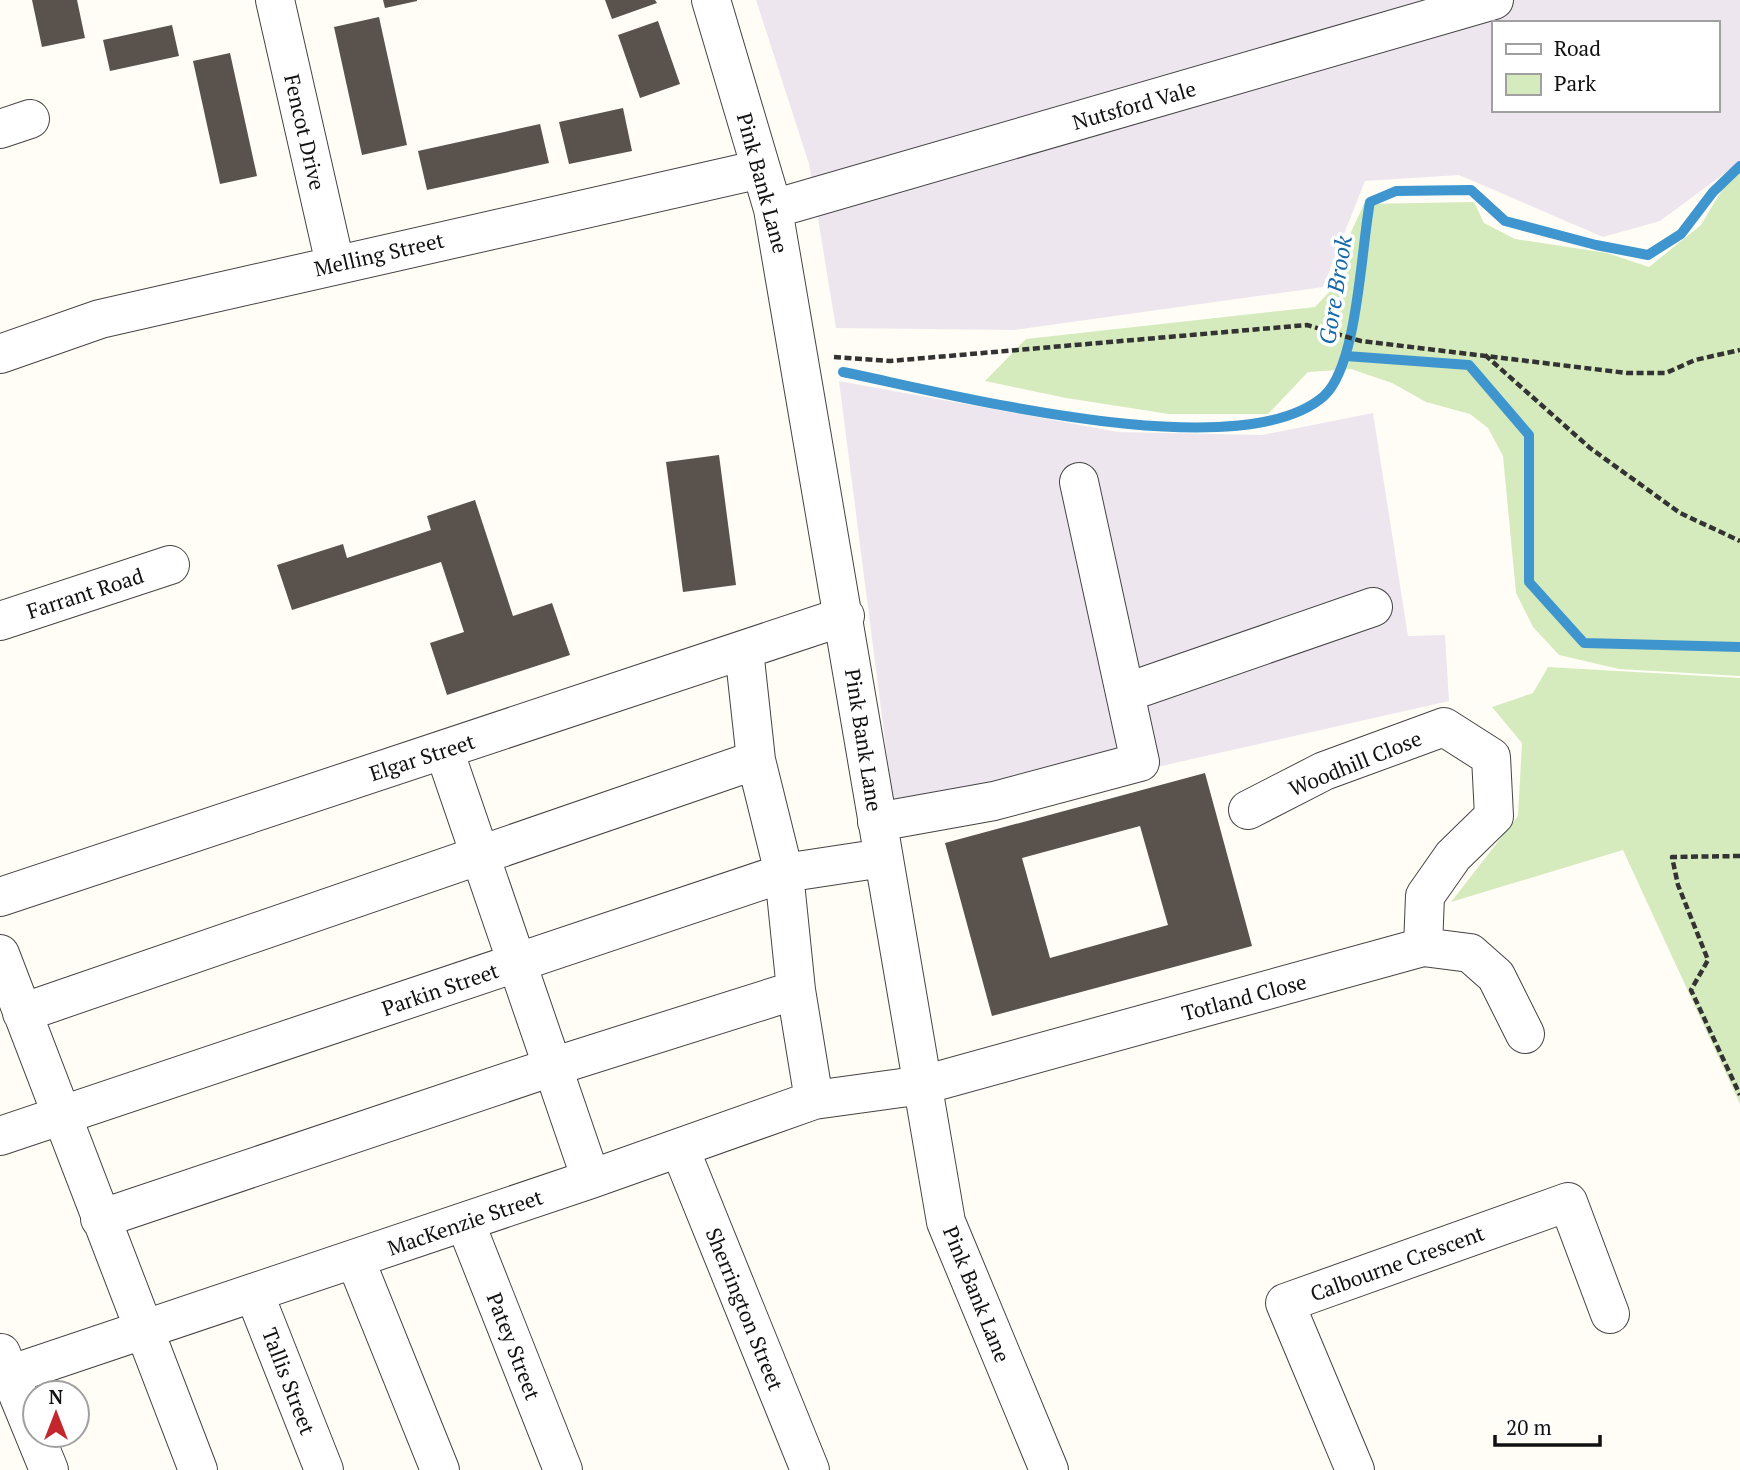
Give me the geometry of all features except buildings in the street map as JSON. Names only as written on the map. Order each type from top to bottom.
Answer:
[{"type":"street","name":"Fencot Drive","points":[[275,0],[335,264]]},
{"type":"street","name":"Pink Bank Lane","points":[[711,0],[773,209],[845,616],[880,840],[946,1223],[1049,1470]]},
{"type":"street","name":"Nutsford Vale","points":[[773,209],[1494,0]]},
{"type":"street","name":"Melling Street","points":[[0,354],[100,320],[335,264],[761,169]]},
{"type":"street","points":[[1079,482],[1125,693],[1373,607]]},
{"type":"street","name":"Farrant Road","points":[[0,621],[170,565]]},
{"type":"street","name":"Elgar Street","points":[[0,897],[845,616]]},
{"type":"street","points":[[744,650],[757,760],[784,873],[796,990],[814,1100]]},
{"type":"street","name":"Parkin Street","points":[[0,1136],[994,801],[1140,762],[1125,693]]},
{"type":"street","name":"Woodhill Close","points":[[1248,810],[1324,771],[1444,727],[1491,757],[1494,816],[1453,856],[1425,896],[1423,947]]},
{"type":"street","points":[[443,750],[591,1179]]},
{"type":"street","points":[[22,1013],[757,760]]},
{"type":"street","name":"Totland Close","points":[[923,1085],[1423,947],[1470,953],[1496,976],[1525,1034]]},
{"type":"street","points":[[0,954],[198,1470]]},
{"type":"street","points":[[100,1219],[552,1067],[796,990]]},
{"type":"street","name":"MacKenzie Street","points":[[5,1363],[143,1330],[680,1149],[814,1100],[923,1085]]},
{"type":"street","name":"Sherrington Street","points":[[680,1149],[810,1470]]},
{"type":"street","name":"Calbourne Crescent","points":[[1355,1470],[1285,1303],[1568,1202],[1610,1314]]},
{"type":"street","name":"Patey Street","points":[[465,1222],[563,1470]]},
{"type":"street","points":[[355,1259],[440,1470]]},
{"type":"street","name":"Tallis Street","points":[[254,1293],[324,1470]]},
{"type":"street","points":[[5,1363],[49,1470]]},
{"type":"path","points":[[800,355],[890,361],[1307,325],[1361,341],[1627,373],[1666,373],[1695,360],[1740,350]]},
{"type":"path","points":[[1485,355],[1590,448],[1680,513],[1740,541]]},
{"type":"path","points":[[1740,856],[1672,857],[1678,885],[1708,960],[1691,990],[1740,1095]]},
{"type":"shaded area","points":[[756,0],[1740,0],[1740,162],[1660,221],[1603,237],[1459,175],[1365,181],[1323,287],[1015,330],[836,328],[809,164]]},
{"type":"shaded area","points":[[839,381],[1118,432],[1262,435],[1373,413],[1408,636],[1445,635],[1449,701],[896,826]]},
{"type":"green space","points":[[1740,172],[1740,676],[1619,669],[1559,655],[1533,627],[1516,593],[1503,456],[1488,428],[1470,414],[1426,402],[1392,383],[1351,369],[1308,372],[1268,414],[1169,414],[1066,398],[985,381],[1026,339],[1315,307],[1347,273],[1351,232],[1364,204],[1474,202],[1484,223],[1515,239],[1607,253],[1649,267],[1701,225],[1729,178]]},
{"type":"green space","points":[[1548,667],[1740,678],[1740,1104],[1623,850],[1451,902],[1518,816],[1522,743],[1492,707],[1533,693]]},
{"type":"waterway","name":"Gore Brook","points":[[843,372],[950,395],[1091,420],[1162,426],[1228,426],[1283,417],[1324,396],[1335,381],[1344,359],[1356,305],[1370,202],[1396,191],[1471,190],[1505,221],[1596,245],[1648,255],[1681,234],[1713,192],[1740,166]]},
{"type":"waterway","points":[[1346,356],[1469,365],[1529,435],[1529,582],[1584,643],[1740,647]]}]
